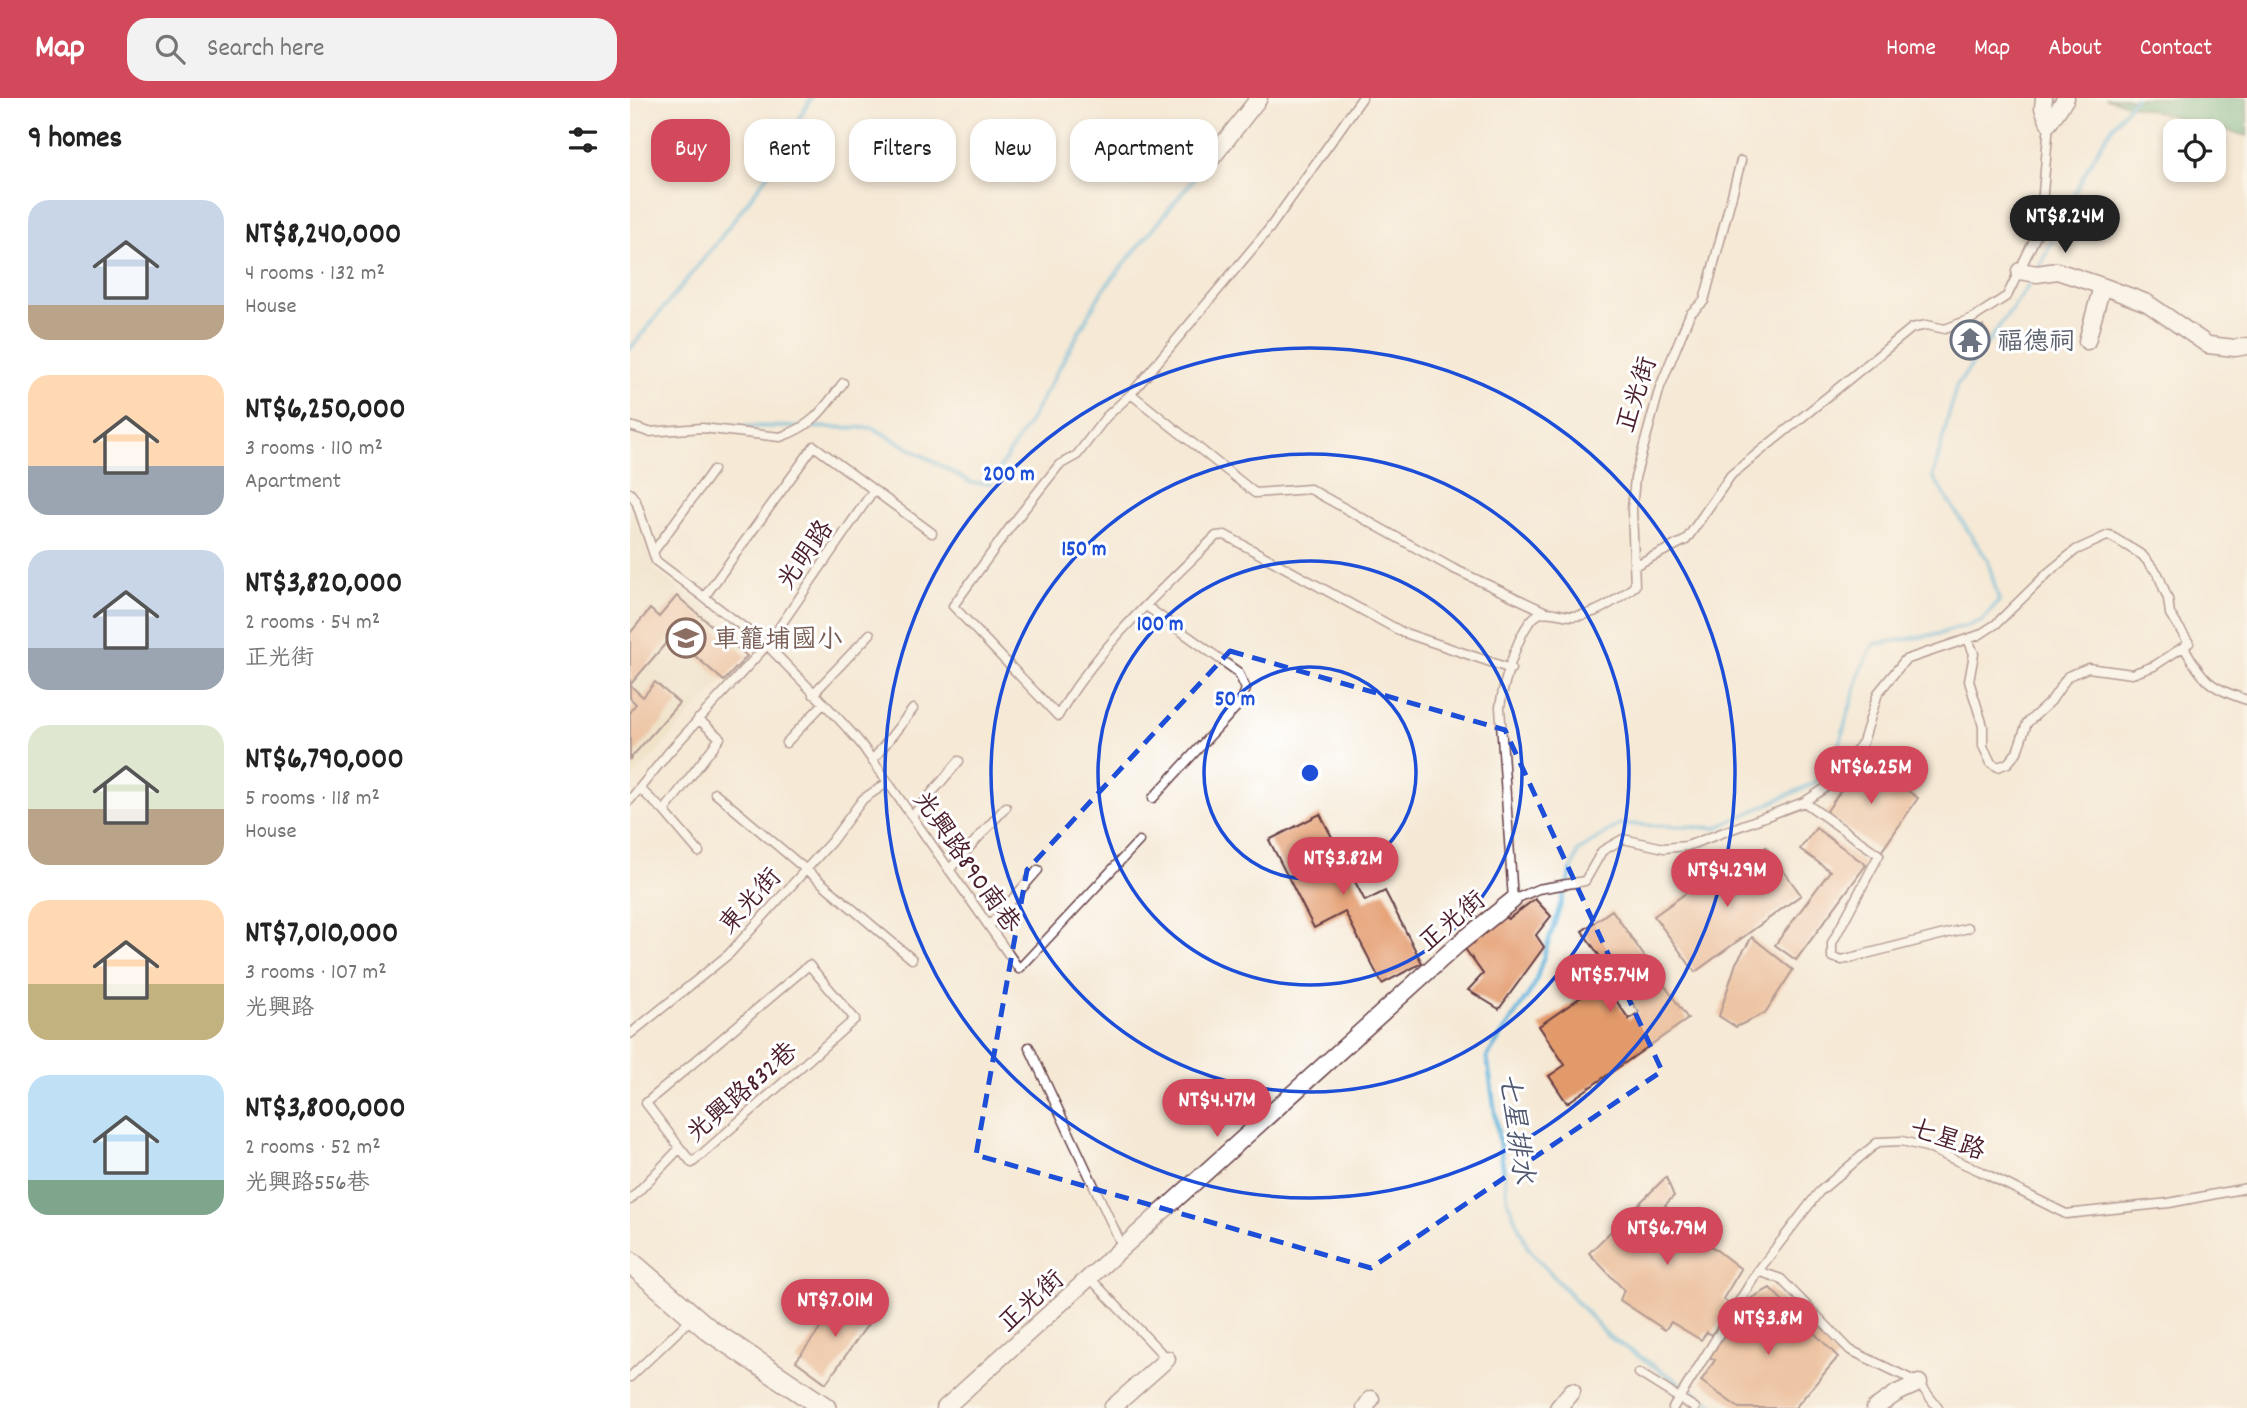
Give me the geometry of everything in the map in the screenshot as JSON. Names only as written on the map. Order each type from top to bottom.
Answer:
[{"type":"main road","points":[[630,1262],[709,1330],[825,1408]]},
{"type":"street","points":[[1218,150],[1259,98]]},
{"type":"street","points":[[2044,98],[2043,108],[2049,123]]},
{"type":"street","points":[[2049,123],[2066,98]]},
{"type":"street","points":[[2020,271],[2037,274],[2057,271],[2147,303],[2208,345],[2235,348],[2247,346]]},
{"type":"street","points":[[2087,341],[2102,286]]},
{"type":"street","name":"正光街","points":[[945,1408],[1091,1279],[1476,928],[1513,900]]},
{"type":"street","points":[[1112,1408],[1167,1359]]},
{"type":"street","points":[[1875,1408],[1919,1382]]},
{"type":"street","points":[[1558,1408],[1572,1391]]},
{"type":"lane","points":[[1362,98],[1269,229],[1077,455],[1059,465],[953,606],[1058,716],[1075,686],[1146,606],[1216,536],[1225,535],[1402,632],[1511,669]]},
{"type":"lane","points":[[1634,566],[1686,540],[1731,475],[1912,328],[1927,325],[1945,329],[1973,318],[2007,296],[2040,228],[2049,123]]},
{"type":"lane","name":"正光街","points":[[1513,900],[1500,707],[1503,684],[1511,669],[1519,636],[1537,614],[1546,612],[1572,617],[1608,606],[1635,586],[1632,509],[1635,478],[1660,387],[1690,314],[1704,301],[1741,161]]},
{"type":"lane","points":[[630,426],[649,432],[702,428],[780,437],[819,416],[843,383]]},
{"type":"lane","points":[[1131,394],[1255,493],[1310,489],[1452,568],[1546,612]]},
{"type":"lane","name":"光明路","points":[[705,596],[814,446],[932,533]]},
{"type":"lane","points":[[654,551],[713,470]]},
{"type":"lane","name":"光明路","points":[[630,800],[698,719],[767,645],[873,491]]},
{"type":"lane","points":[[630,493],[636,501],[656,561],[767,645]]},
{"type":"lane","points":[[1513,900],[1538,889],[1585,881],[1602,851],[1623,839],[1664,848],[1687,846],[1804,802],[1830,785],[1863,742],[1878,693],[1905,660],[1968,639],[1996,624],[2050,571],[2076,550],[2109,535],[2142,555],[2158,574],[2168,599],[2170,614],[2189,643],[2154,666],[2132,674],[2088,668],[2068,676],[2051,701],[2027,723],[2017,752],[2008,763],[1998,767],[1991,763],[1983,746],[1983,726],[1969,681],[1974,654],[1968,639]]},
{"type":"lane","points":[[1146,606],[1238,672],[1247,689],[1241,702],[1153,798]]},
{"type":"lane","points":[[813,694],[870,634]]},
{"type":"lane","name":"光興路890南巷","points":[[767,645],[813,694],[835,713],[912,816],[1019,969],[1139,841]]},
{"type":"lane","points":[[2184,647],[2200,674],[2216,689],[2247,700]]},
{"type":"lane","points":[[786,743],[823,704]]},
{"type":"lane","points":[[872,761],[913,709]]},
{"type":"lane","points":[[664,811],[720,738],[698,719]]},
{"type":"lane","points":[[912,816],[959,761]]},
{"type":"lane","name":"東光街","points":[[630,1034],[729,954],[831,842],[863,799],[887,783]]},
{"type":"lane","points":[[640,789],[664,811],[699,852]]},
{"type":"lane","points":[[715,793],[912,959]]},
{"type":"lane","points":[[1804,802],[1879,855],[1832,943],[1832,957],[1842,960],[1968,928]]},
{"type":"lane","points":[[949,870],[1006,807]]},
{"type":"lane","points":[[989,926],[1038,870]]},
{"type":"lane","name":"光興路832巷","points":[[809,965],[855,1019],[692,1163],[680,1148],[646,1103],[809,965]]},
{"type":"lane","points":[[1029,1047],[1123,1248]]},
{"type":"lane","name":"七星路","points":[[1673,1408],[1758,1271],[1819,1192],[1878,1142],[1902,1140],[1926,1147],[2066,1214],[2169,1203],[2247,1188]]},
{"type":"lane","name":"光興路832巷","points":[[630,1200],[680,1148]]},
{"type":"lane","points":[[1758,1271],[1782,1279],[1850,1350],[1919,1382],[1938,1408]]},
{"type":"lane","points":[[1091,1279],[1167,1359]]},
{"type":"lane","points":[[630,1377],[693,1317]]},
{"type":"lane","points":[[1639,1373],[1682,1397],[1695,1408]]},
{"type":"highlighted area","points":[[1230,651],[1505,730],[1662,1071],[1371,1268],[976,1155],[1027,870]]},
{"type":"shaded area","name":"車籠埔國小","points":[[630,499],[656,571],[746,641],[730,671],[630,781]]},
{"type":"green space","points":[[2105,98],[2247,98],[2247,136],[2226,130],[2226,119],[2183,119]]},
{"type":"building","name":"福德祠","points":[[1983,326],[1989,339],[1977,345],[1969,355],[1956,351],[1952,342]]},
{"type":"building","points":[[677,596],[747,656],[724,681],[672,636],[630,685],[630,633],[650,609],[659,617]]},
{"type":"building","points":[[655,682],[679,703],[630,759],[630,711],[636,704],[630,698],[630,685],[643,697]]},
{"type":"building","points":[[1862,759],[1918,798],[1881,852],[1825,814]]},
{"type":"building","points":[[1320,814],[1365,901],[1385,891],[1422,963],[1382,984],[1345,912],[1314,928],[1269,840]]},
{"type":"building","points":[[1816,828],[1866,865],[1796,960],[1775,945],[1830,871],[1800,849]]},
{"type":"building","points":[[1766,847],[1801,895],[1695,972],[1654,916],[1710,876],[1716,884]]},
{"type":"building","points":[[1535,899],[1551,916],[1536,935],[1544,947],[1499,1009],[1468,990],[1483,974],[1463,946],[1501,915],[1508,919]]},
{"type":"building","points":[[1612,910],[1688,1019],[1567,1103],[1549,1076],[1565,1065],[1539,1026],[1603,982],[1629,1019],[1639,1012],[1582,931]]},
{"type":"building","points":[[1752,937],[1793,970],[1765,1013],[1736,1027],[1719,1016],[1736,963]]},
{"type":"building","points":[[1666,1177],[1674,1196],[1665,1205],[1688,1228],[1741,1269],[1723,1299],[1730,1304],[1712,1335],[1707,1332],[1701,1340],[1671,1322],[1665,1330],[1620,1300],[1624,1290],[1589,1253]]},
{"type":"building","points":[[1770,1288],[1838,1357],[1795,1408],[1739,1408],[1701,1381],[1715,1360],[1710,1357],[1748,1300]]},
{"type":"building","points":[[846,1294],[873,1317],[826,1383],[796,1361]]},
{"type":"waterway","points":[[630,349],[715,245],[766,177],[811,98]]},
{"type":"waterway","name":"七星排水","points":[[2038,270],[2093,159],[2119,117],[2135,98]]},
{"type":"waterway","points":[[713,426],[873,428],[972,483],[990,483],[1028,424],[1102,291],[1191,182]]},
{"type":"waterway","name":"七星排水","points":[[1718,1408],[1608,1336],[1528,1248],[1508,1202],[1487,1057],[1534,986],[1578,851],[1620,824],[1716,828],[1814,783],[1837,752],[1861,669],[1874,644],[1938,634],[1982,621],[1999,601],[1988,561],[1933,477],[1956,387],[2034,278]]},
{"type":"place","name":"福德祠","points":[[1970,340]]},
{"type":"place","name":"車籠埔國小","points":[[686,638]]}]
